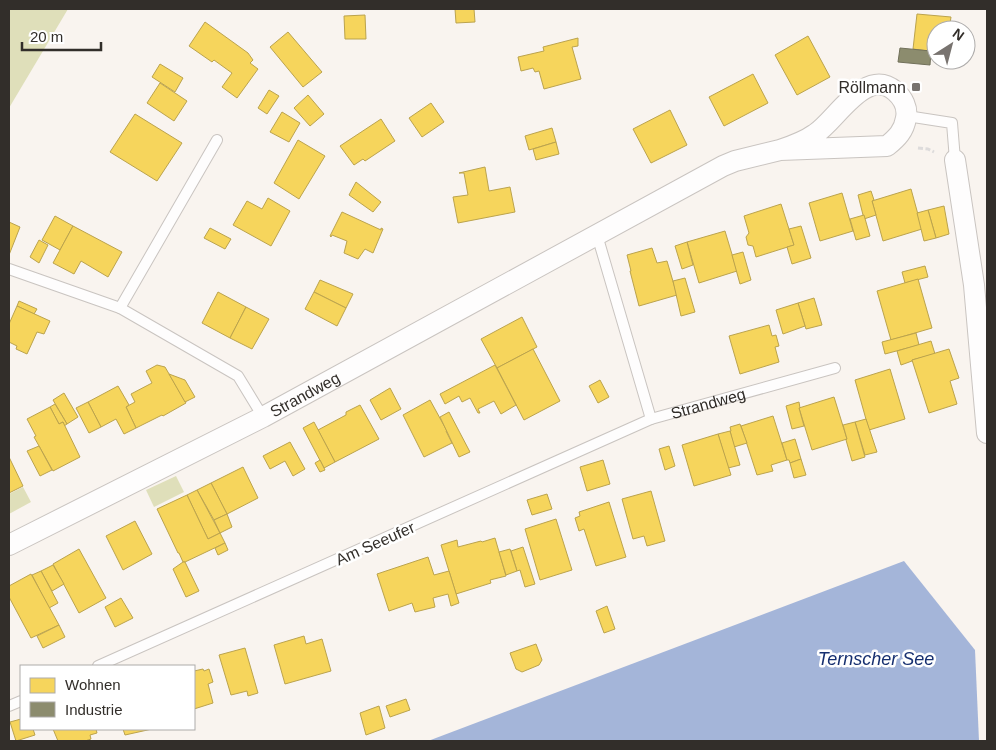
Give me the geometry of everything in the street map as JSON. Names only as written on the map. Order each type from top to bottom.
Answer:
[{"type":"street","name":"Strandweg","points":[[9,545],[263,417],[735,160],[780,150],[802,142],[817,133],[855,95],[864,89],[873,85],[893,89],[902,97],[907,116]]},
{"type":"street","points":[[887,146],[898,137],[904,127],[907,116]]},
{"type":"street","name":"Strandweg","points":[[780,150],[887,146]]},
{"type":"street","points":[[956,160],[974,284],[987,432]]},
{"type":"lane","points":[[907,116],[952,124],[956,160]]},
{"type":"lane","points":[[120,308],[217,140]]},
{"type":"lane","name":"Strandweg","points":[[596,236],[651,419],[835,368]]},
{"type":"lane","points":[[9,269],[120,308],[238,376],[263,417]]},
{"type":"lane","name":"Am Seeufer","points":[[100,665],[651,419]]},
{"type":"path","points":[[887,146],[928,149],[956,160]]},
{"type":"green space","points":[[9,9],[68,9],[9,108]]},
{"type":"green space","points":[[176,476],[184,492],[154,507],[146,490]]},
{"type":"green space","points":[[23,487],[31,502],[9,514],[9,494]]},
{"type":"water","name":"Ternscher See","points":[[904,561],[975,650],[979,741],[428,741]]},
{"type":"building: Wohnen","points":[[455,9],[474,9],[475,22],[456,23]]},
{"type":"building: Wohnen","points":[[917,14],[951,17],[951,20],[926,20],[926,51],[913,49]]},
{"type":"building: Wohnen","points":[[365,15],[366,39],[345,39],[344,16]]},
{"type":"building: Wohnen","points":[[205,22],[248,53],[253,60],[250,63],[258,69],[237,98],[222,87],[232,73],[189,46]]},
{"type":"building: Wohnen","points":[[288,32],[322,72],[303,87],[270,47]]},
{"type":"building: Wohnen","points":[[808,36],[830,77],[797,95],[775,55]]},
{"type":"building: Wohnen","points":[[578,38],[578,46],[572,47],[581,79],[544,89],[539,71],[535,72],[533,68],[521,71],[518,57],[544,51],[543,47]]},
{"type":"building: Wohnen","points":[[160,64],[183,78],[175,92],[152,77]]},
{"type":"building: Wohnen","points":[[753,74],[768,103],[724,126],[709,97]]},
{"type":"building: Wohnen","points":[[160,83],[187,101],[174,121],[147,103]]},
{"type":"building: Wohnen","points":[[269,90],[279,96],[267,114],[258,108]]},
{"type":"building: Wohnen","points":[[308,95],[324,114],[310,126],[294,108]]},
{"type":"building: Wohnen","points":[[431,103],[444,122],[422,137],[409,118]]},
{"type":"building: Wohnen","points":[[670,110],[687,145],[651,163],[633,129]]},
{"type":"building: Wohnen","points":[[282,112],[300,123],[289,142],[270,132]]},
{"type":"building: Wohnen","points":[[135,114],[182,143],[157,181],[110,152]]},
{"type":"building: Wohnen","points":[[381,119],[395,141],[365,161],[363,159],[354,165],[340,146]]},
{"type":"building: Wohnen","points":[[552,128],[556,142],[529,150],[525,136]]},
{"type":"building: Wohnen","points":[[298,140],[325,156],[299,199],[274,183]]},
{"type":"building: Wohnen","points":[[556,142],[559,154],[536,160],[533,149]]},
{"type":"building: Wohnen","points":[[485,167],[489,191],[510,187],[515,212],[458,223],[453,197],[468,195],[464,173],[459,173]]},
{"type":"building: Wohnen","points":[[356,182],[381,202],[373,212],[349,195]]},
{"type":"building: Wohnen","points":[[911,189],[922,229],[883,241],[872,201]]},
{"type":"building: Wohnen","points":[[871,191],[876,215],[864,219],[858,195]]},
{"type":"building: Wohnen","points":[[842,193],[853,231],[820,241],[809,203]]},
{"type":"building: Wohnen","points":[[268,198],[290,211],[271,246],[233,225],[247,201],[262,209]]},
{"type":"building: Wohnen","points":[[781,204],[794,245],[756,257],[753,246],[748,245],[746,237],[749,233],[744,216]]},
{"type":"building: Wohnen","points":[[944,206],[949,234],[936,238],[928,210]]},
{"type":"building: Wohnen","points":[[928,210],[936,238],[924,241],[917,213]]},
{"type":"building: Wohnen","points":[[342,212],[381,230],[381,228],[383,229],[373,253],[365,249],[358,259],[344,253],[347,241],[332,235],[330,236]]},
{"type":"building: Wohnen","points":[[864,215],[870,236],[856,240],[850,219]]},
{"type":"building: Wohnen","points":[[55,216],[73,226],[60,250],[42,240]]},
{"type":"building: Wohnen","points":[[9,222],[20,227],[9,255]]},
{"type":"building: Wohnen","points":[[73,226],[122,252],[108,277],[81,261],[74,274],[53,263]]},
{"type":"building: Wohnen","points":[[801,226],[811,258],[792,264],[787,247],[794,245],[789,229]]},
{"type":"building: Wohnen","points":[[210,228],[231,239],[225,249],[204,238]]},
{"type":"building: Wohnen","points":[[725,231],[737,271],[699,283],[687,242]]},
{"type":"building: Wohnen","points":[[39,240],[48,245],[39,263],[30,257]]},
{"type":"building: Wohnen","points":[[687,242],[693,265],[682,269],[675,246]]},
{"type":"building: Wohnen","points":[[652,248],[657,263],[667,261],[677,295],[639,306],[627,255]]},
{"type":"building: Wohnen","points":[[743,252],[751,280],[740,284],[732,255]]},
{"type":"building: Wohnen","points":[[925,266],[928,277],[905,283],[902,272]]},
{"type":"building: Wohnen","points":[[685,278],[695,312],[681,316],[673,281]]},
{"type":"building: Wohnen","points":[[918,279],[932,328],[891,340],[877,291]]},
{"type":"building: Wohnen","points":[[320,280],[353,294],[346,308],[314,292]]},
{"type":"building: Wohnen","points":[[218,292],[246,307],[230,338],[202,323]]},
{"type":"building: Wohnen","points":[[314,292],[346,308],[337,326],[305,309]]},
{"type":"building: Wohnen","points":[[814,298],[822,325],[806,329],[798,303]]},
{"type":"building: Wohnen","points":[[19,301],[37,309],[34,314],[17,306]]},
{"type":"building: Wohnen","points":[[798,303],[805,326],[783,334],[776,310]]},
{"type":"building: Wohnen","points":[[17,306],[50,321],[44,334],[37,332],[27,354],[16,349],[17,346],[9,342],[9,324]]},
{"type":"building: Wohnen","points":[[246,307],[269,319],[252,349],[230,338]]},
{"type":"building: Wohnen","points":[[522,317],[537,347],[497,368],[481,339]]},
{"type":"building: Wohnen","points":[[769,325],[772,336],[776,335],[779,346],[775,347],[779,362],[740,374],[729,336]]},
{"type":"building: Wohnen","points":[[916,333],[919,345],[885,354],[882,342]]},
{"type":"building: Wohnen","points":[[931,341],[935,354],[901,365],[897,351]]},
{"type":"building: Wohnen","points":[[533,349],[560,401],[524,420],[497,368]]},
{"type":"building: Wohnen","points":[[949,349],[959,378],[950,381],[957,404],[929,413],[912,360]]},
{"type":"building: Wohnen","points":[[157,365],[165,367],[186,403],[136,428],[126,407],[135,402],[131,394],[152,383],[146,371]]},
{"type":"building: Wohnen","points":[[495,365],[516,405],[501,414],[494,401],[478,409],[480,413],[478,413],[470,398],[462,402],[459,396],[445,404],[440,394]]},
{"type":"building: Wohnen","points":[[890,369],[905,419],[869,430],[855,380]]},
{"type":"building: Wohnen","points":[[169,374],[185,380],[195,397],[185,402]]},
{"type":"building: Wohnen","points":[[600,380],[609,397],[598,403],[589,386]]},
{"type":"building: Wohnen","points":[[118,386],[129,405],[126,407],[136,428],[124,434],[116,419],[101,427],[88,402]]},
{"type":"building: Wohnen","points":[[390,388],[401,409],[381,420],[370,400]]},
{"type":"building: Wohnen","points":[[64,393],[78,417],[67,424],[53,400]]},
{"type":"building: Wohnen","points":[[834,397],[847,439],[812,450],[799,408]]},
{"type":"building: Wohnen","points":[[430,400],[452,443],[424,457],[403,415]]},
{"type":"building: Wohnen","points":[[88,402],[101,427],[89,433],[76,408]]},
{"type":"building: Wohnen","points":[[799,402],[804,426],[792,429],[786,406]]},
{"type":"building: Wohnen","points":[[55,404],[67,424],[64,426],[63,422],[59,424],[50,407]]},
{"type":"building: Wohnen","points":[[360,405],[379,439],[335,462],[318,430]]},
{"type":"building: Wohnen","points":[[50,407],[59,424],[63,422],[80,457],[53,471],[34,437],[36,436],[27,419]]},
{"type":"building: Wohnen","points":[[449,412],[470,452],[459,457],[440,417]]},
{"type":"building: Wohnen","points":[[773,416],[787,460],[771,465],[773,471],[757,475],[741,426]]},
{"type":"building: Wohnen","points":[[866,419],[877,452],[865,455],[855,422]]},
{"type":"building: Wohnen","points":[[314,422],[335,462],[324,468],[303,428]]},
{"type":"building: Wohnen","points":[[855,422],[865,457],[852,461],[843,425]]},
{"type":"building: Wohnen","points":[[740,424],[747,443],[734,447],[730,427]]},
{"type":"building: Wohnen","points":[[730,431],[740,465],[728,468],[718,434]]},
{"type":"building: Wohnen","points":[[718,434],[731,475],[694,486],[682,445]]},
{"type":"building: Wohnen","points":[[795,439],[801,459],[790,463],[787,460],[782,443]]},
{"type":"building: Wohnen","points":[[290,442],[305,469],[293,476],[285,461],[270,469],[263,456]]},
{"type":"building: Wohnen","points":[[39,446],[52,470],[40,476],[27,451]]},
{"type":"building: Wohnen","points":[[669,446],[675,466],[665,470],[659,449]]},
{"type":"building: Wohnen","points":[[9,457],[23,486],[9,493]]},
{"type":"building: Wohnen","points":[[801,459],[806,475],[794,478],[790,463]]},
{"type":"building: Wohnen","points":[[320,460],[325,470],[320,472],[315,463]]},
{"type":"building: Wohnen","points":[[603,460],[610,484],[587,491],[580,467]]},
{"type":"building: Wohnen","points":[[243,467],[258,498],[227,514],[211,483]]},
{"type":"building: Wohnen","points":[[211,483],[227,514],[214,520],[197,490]]},
{"type":"building: Wohnen","points":[[197,490],[220,533],[208,539],[187,495]]},
{"type":"building: Wohnen","points":[[651,491],[665,541],[647,546],[644,536],[633,539],[622,499]]},
{"type":"building: Wohnen","points":[[547,494],[552,509],[532,515],[527,500]]},
{"type":"building: Wohnen","points":[[187,495],[208,539],[220,533],[225,543],[183,562],[157,509]]},
{"type":"building: Wohnen","points":[[609,502],[626,557],[596,566],[584,529],[579,531],[575,518],[580,516],[579,512]]},
{"type":"building: Wohnen","points":[[227,514],[232,527],[220,533],[214,520]]},
{"type":"building: Wohnen","points":[[556,519],[572,570],[540,580],[525,529]]},
{"type":"building: Wohnen","points":[[135,521],[152,554],[123,570],[106,536]]},
{"type":"building: Wohnen","points":[[495,538],[506,576],[490,580],[491,583],[456,594],[441,545],[457,540],[458,547]]},
{"type":"building: Wohnen","points":[[225,543],[228,550],[218,555],[215,548]]},
{"type":"building: Wohnen","points":[[523,547],[535,584],[525,587],[520,570],[517,571],[511,551]]},
{"type":"building: Wohnen","points":[[79,549],[106,598],[79,613],[53,564]]},
{"type":"building: Wohnen","points":[[510,549],[517,571],[506,575],[499,552]]},
{"type":"building: Wohnen","points":[[428,557],[434,575],[449,571],[459,603],[451,606],[448,594],[433,598],[435,607],[415,612],[412,603],[389,611],[377,574]]},
{"type":"building: Wohnen","points":[[185,562],[199,591],[186,597],[173,569]]},
{"type":"building: Wohnen","points":[[53,565],[64,584],[52,591],[41,571]]},
{"type":"building: Wohnen","points":[[41,571],[58,603],[49,608],[32,575]]},
{"type":"building: Wohnen","points":[[31,574],[59,625],[31,638],[9,597],[9,586]]},
{"type":"building: Wohnen","points":[[121,598],[133,618],[115,627],[105,607]]},
{"type":"building: Wohnen","points":[[607,606],[615,629],[604,633],[596,611]]},
{"type":"building: Wohnen","points":[[59,625],[65,637],[43,648],[37,636]]},
{"type":"building: Wohnen","points":[[304,636],[306,644],[322,639],[331,671],[285,684],[274,645]]},
{"type":"building: Wohnen","points":[[536,644],[542,660],[539,665],[522,672],[516,669],[510,653]]},
{"type":"building: Wohnen","points":[[245,648],[258,693],[248,696],[247,691],[231,695],[219,655]]},
{"type":"building: Wohnen","points":[[209,669],[213,682],[208,684],[213,703],[195,709],[195,671]]},
{"type":"building: Wohnen","points":[[406,699],[410,710],[390,717],[386,706]]},
{"type":"building: Wohnen","points":[[379,706],[385,728],[366,735],[360,713]]},
{"type":"building: Wohnen","points":[[20,719],[20,730],[33,730],[35,735],[16,741],[10,722]]},
{"type":"building: Wohnen","points":[[53,730],[96,730],[97,733],[90,735],[91,739],[85,741],[58,741]]},
{"type":"building: Wohnen","points":[[123,730],[148,730],[125,735]]},
{"type":"building: Industrie","points":[[900,48],[926,51],[926,65],[898,62]]},
{"type":"place","name":"Röllmann","points":[[916,87]]}]
